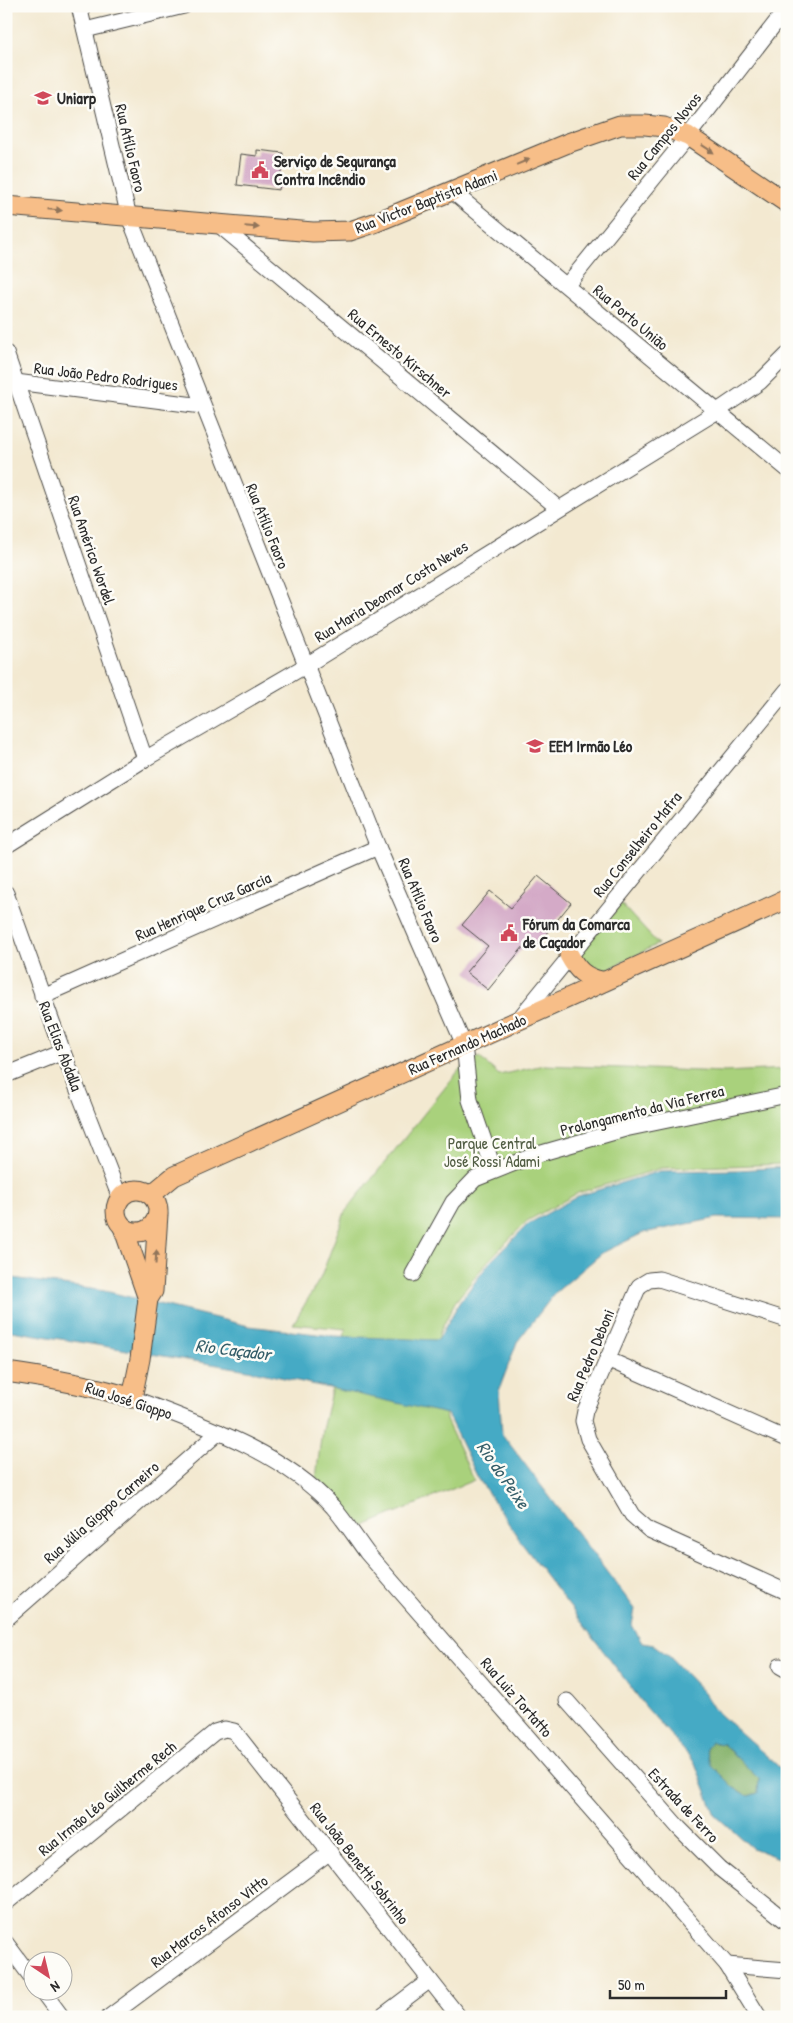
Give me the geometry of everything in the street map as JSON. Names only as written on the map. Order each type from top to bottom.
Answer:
[{"type":"main road","name":"Rua Victor Baptista Adami","points":[[6,206],[313,232],[350,231],[620,125],[664,127],[688,136],[787,203]]},
{"type":"main road","name":"Rua Fernando Machado","points":[[151,1195],[174,1176],[787,899]]},
{"type":"main road","points":[[570,955],[574,965],[581,973],[591,979],[602,981]]},
{"type":"main road","points":[[132,1398],[140,1359],[148,1301],[153,1291],[158,1207],[151,1195],[138,1190],[131,1190],[120,1198],[117,1204],[116,1216],[123,1227],[148,1301]]},
{"type":"main road","points":[[123,1227],[134,1232],[141,1232],[152,1226],[158,1214]]},
{"type":"main road","name":"Rua José Gioppo","points":[[6,1372],[100,1388],[132,1398]]},
{"type":"street","name":"Rua Atílio Faoro","points":[[79,6],[128,217],[378,847],[464,1045],[470,1100],[494,1170]]},
{"type":"street","points":[[85,30],[184,6]]},
{"type":"street","name":"Rua Campos Novos","points":[[566,285],[688,136],[787,8]]},
{"type":"street","name":"Rua Porto União","points":[[453,192],[787,470]]},
{"type":"street","name":"Rua Ernesto Kirschner","points":[[220,225],[558,508]]},
{"type":"street","name":"Rua Américo Wordel","points":[[6,353],[11,381],[145,760]]},
{"type":"street","name":"Rua Maria Deomar Costa Neves","points":[[6,846],[145,760],[305,666],[716,412],[760,382],[787,355]]},
{"type":"street","name":"Rua João Pedro Rodrigues","points":[[11,381],[202,406]]},
{"type":"street","name":"Rua Conselheiro Mafra","points":[[516,1022],[787,690]]},
{"type":"street","name":"Rua Henrique Cruz Garcia","points":[[42,996],[378,847]]},
{"type":"street","name":"Rua Elias Abdalla","points":[[6,893],[42,996],[120,1198]]},
{"type":"street","points":[[6,1075],[63,1052]]},
{"type":"street","name":"Prolongamento da Via Ferrea","points":[[413,1274],[453,1202],[475,1179],[494,1170],[566,1145],[625,1128],[787,1095]]},
{"type":"street","name":"Rua Pedro Deboni","points":[[787,1320],[659,1279],[649,1280],[639,1286],[585,1411],[583,1421],[588,1439],[632,1515],[649,1530],[787,1592]]},
{"type":"street","points":[[607,1358],[787,1439]]},
{"type":"street","name":"Rua José Gioppo","points":[[132,1398],[219,1432]]},
{"type":"street","name":"Rua Júlia Gioppo Carneiro","points":[[10,1611],[219,1432]]},
{"type":"street","name":"Rua Luiz Tortatto","points":[[219,1432],[271,1460],[306,1482],[332,1507],[367,1553],[727,1965],[759,2017]]},
{"type":"street","name":"Estrada de Ferro","points":[[567,1701],[678,1828],[719,1868],[787,1922]]},
{"type":"street","name":"Rua Irmão Léo Guilherme Rech","points":[[6,1903],[215,1732],[225,1729],[234,1730]]},
{"type":"street","name":"Rua João Benetti Sobrinho","points":[[234,1730],[459,2017]]},
{"type":"street","name":"Rua Marcos Afonso Vitto","points":[[109,2017],[330,1852]]},
{"type":"street","points":[[6,1943],[22,1965]]},
{"type":"street","points":[[727,1965],[787,1970]]},
{"type":"street","points":[[381,2017],[430,1980]]},
{"type":"street","points":[[49,2000],[62,2017]]},
{"type":"green space","points":[[621,904],[658,944],[601,973],[577,963],[581,951]]},
{"type":"green space","name":"Parque Central José Rossi Adami","points":[[479,1057],[499,1075],[544,1065],[725,1072],[787,1069],[787,1164],[662,1168],[578,1193],[527,1221],[488,1261],[455,1302],[439,1334],[446,1420],[474,1480],[364,1526],[316,1478],[322,1430],[346,1329],[293,1324],[321,1277],[345,1212],[460,1069]]},
{"type":"green space","points":[[711,1742],[723,1744],[759,1779],[758,1793],[748,1796],[734,1788],[711,1765],[706,1749]]},
{"type":"water","points":[[787,1167],[787,1219],[717,1218],[643,1233],[602,1253],[555,1293],[517,1342],[499,1390],[502,1434],[635,1609],[632,1625],[642,1643],[654,1645],[669,1656],[704,1693],[714,1709],[787,1774],[787,1861],[752,1848],[715,1815],[695,1763],[645,1706],[523,1545],[478,1478],[447,1414],[248,1370],[6,1330],[6,1277],[105,1291],[249,1326],[333,1336],[438,1340],[459,1303],[490,1262],[528,1224],[578,1196],[660,1171]],"holes":[[[711,1742],[723,1744],[759,1779],[758,1793],[748,1796],[734,1788],[711,1765],[706,1749]]]},
{"type":"building","name":"Serviço de Segurança Contra Incêndio","points":[[257,150],[283,153],[279,190],[237,185],[241,154],[257,156]]},
{"type":"building","name":"Fórum da Comarca de Caçador","points":[[538,876],[571,903],[536,946],[529,940],[488,990],[466,972],[488,946],[462,925],[490,891],[511,908]]},
{"type":"place","name":"Uniarp","points":[[43,98]]},
{"type":"place","name":"Serviço de Segurança Contra Incêndio","points":[[260,170]]},
{"type":"place","name":"EEM Irmão Léo","points":[[535,746]]},
{"type":"place","name":"Fórum da Comarca de Caçador","points":[[509,933]]},
{"type":"water label","name":"Rio Caçador","points":[[233,1350]]},
{"type":"water label","name":"Rio do Peixe","points":[[503,1475]]}]
